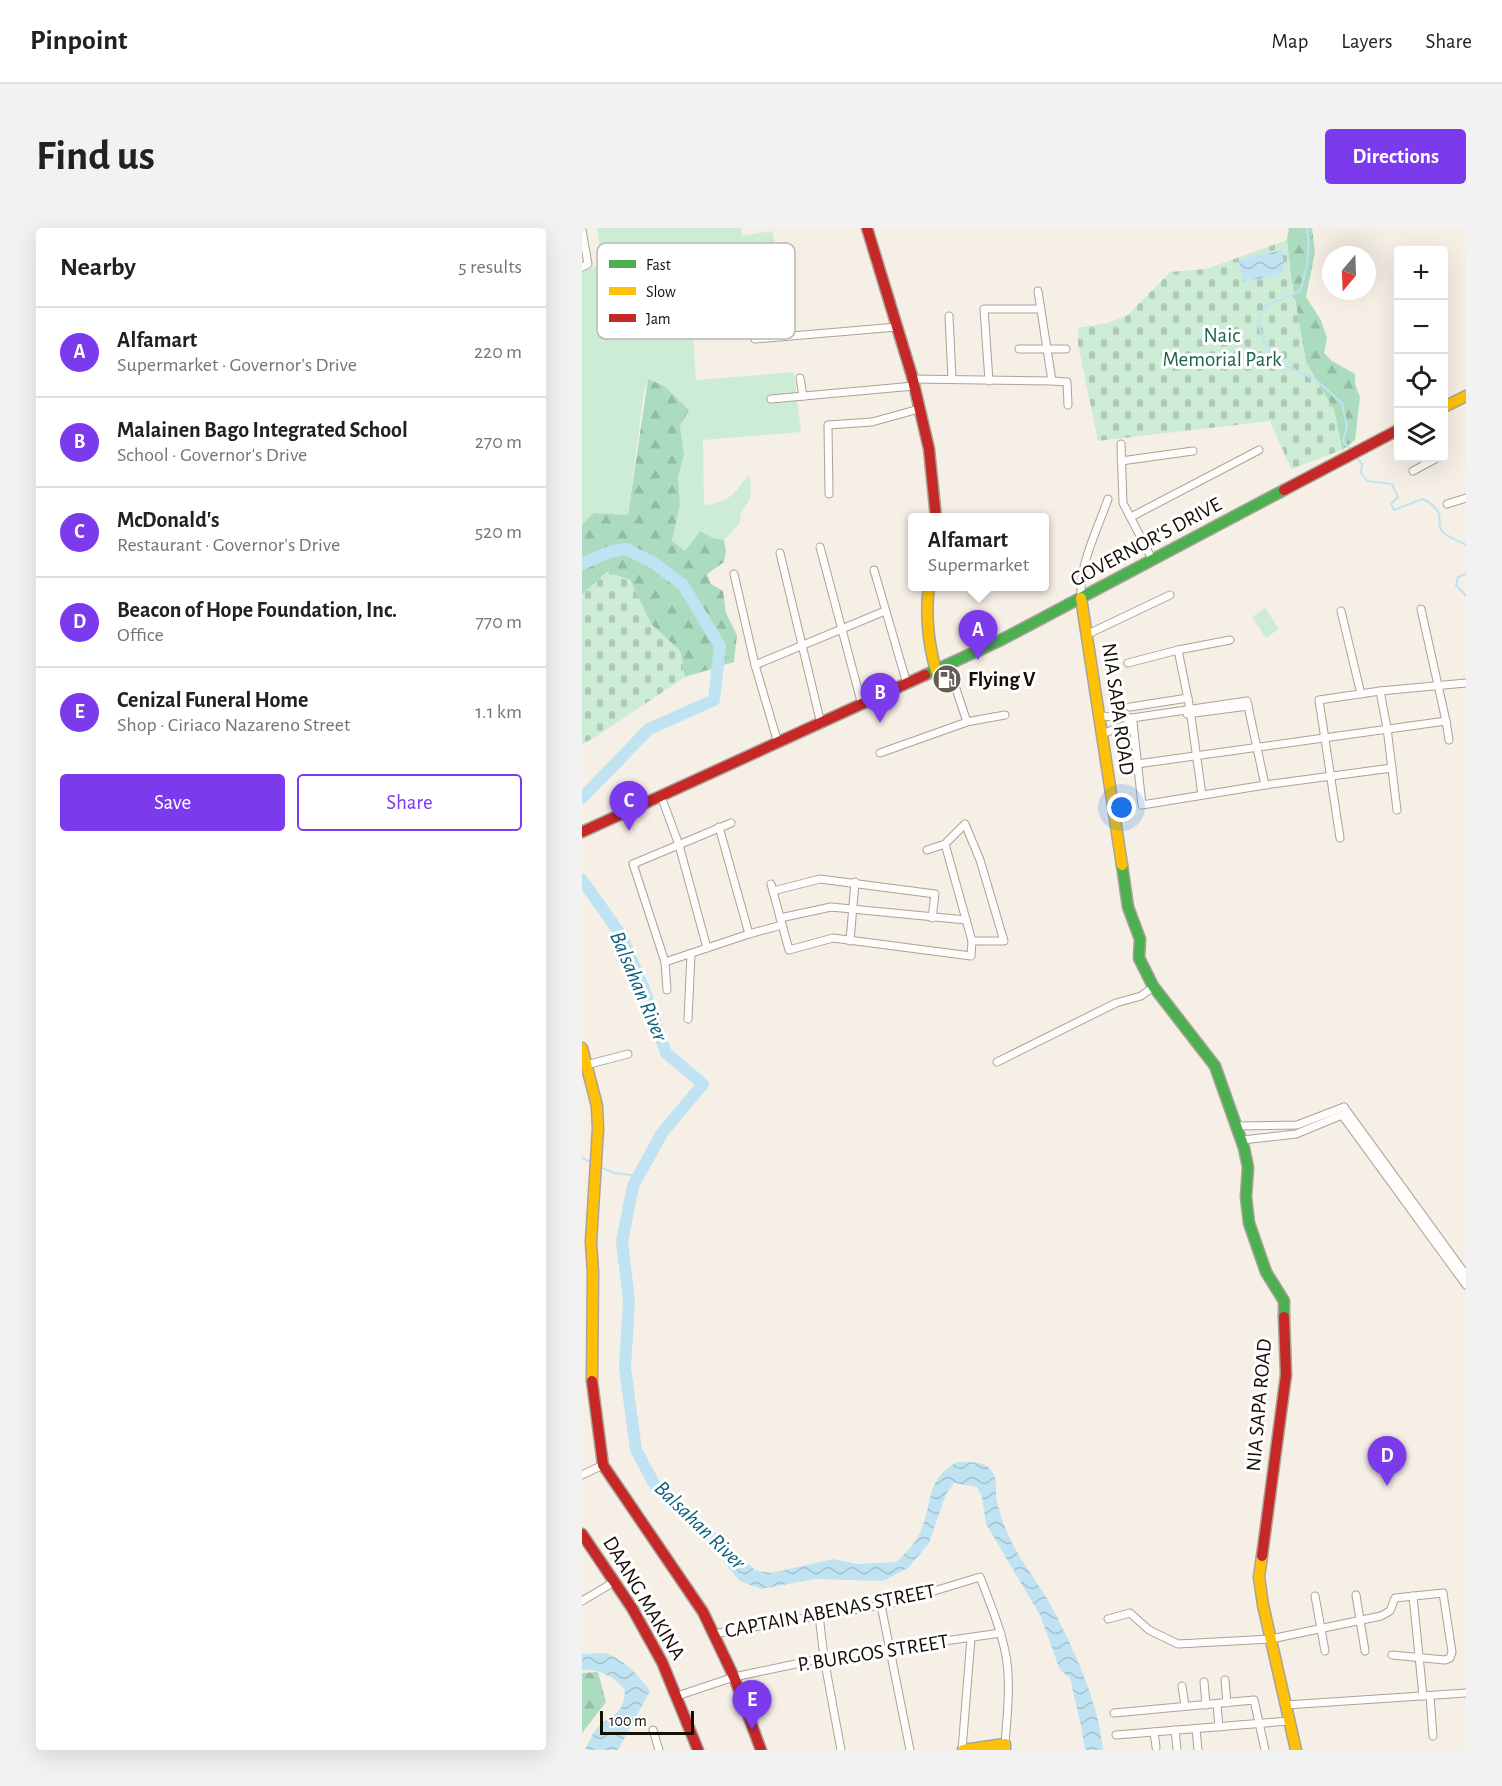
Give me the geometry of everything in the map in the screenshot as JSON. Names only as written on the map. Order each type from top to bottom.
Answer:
[{"type":"street","points":[[867,228],[913,383],[929,449],[935,513]]},
{"type":"street","points":[[582,230],[588,264],[582,267]]},
{"type":"street","points":[[1038,291],[1052,381]]},
{"type":"street","points":[[989,381],[984,309],[1040,309]]},
{"type":"street","points":[[950,316],[952,380]]},
{"type":"street","points":[[795,336],[897,327]]},
{"type":"street","points":[[1018,349],[1065,349]]},
{"type":"street","points":[[800,378],[803,396]]},
{"type":"street","points":[[771,399],[952,380],[1052,381],[1067,382],[1068,405]]},
{"type":"street","points":[[1448,405],[1465,397]]},
{"type":"street","points":[[830,495],[828,425],[872,422],[919,409]]},
{"type":"street","name":"GOVERNOR'S DRIVE","points":[[582,832],[660,801],[778,743],[936,671],[1153,561],[1394,432]]},
{"type":"street","points":[[1120,444],[1123,503],[1153,561]]},
{"type":"street","points":[[1131,517],[1258,450]]},
{"type":"street","points":[[1121,461],[1193,451]]},
{"type":"street","points":[[1413,471],[1430,462]]},
{"type":"street","points":[[1447,504],[1466,498]]},
{"type":"street","points":[[1081,598],[1081,585],[1089,550],[1108,499]]},
{"type":"street","points":[[820,547],[862,705]]},
{"type":"street","points":[[780,553],[821,724]]},
{"type":"street","points":[[874,570],[907,684]]},
{"type":"street","points":[[734,574],[755,664],[778,743]]},
{"type":"street","points":[[928,591],[925,610],[926,633],[936,671]]},
{"type":"street","points":[[1088,634],[1170,595]]},
{"type":"street","name":"NIA SAPA ROAD","points":[[1081,598],[1128,907],[1140,939],[1139,958],[1154,987],[1215,1066],[1242,1140],[1248,1167],[1246,1197],[1250,1223],[1266,1272],[1284,1301],[1286,1375],[1259,1577],[1270,1639],[1296,1750]]},
{"type":"street","points":[[1421,609],[1449,740]]},
{"type":"street","points":[[755,664],[885,611]]},
{"type":"street","points":[[1341,611],[1361,694]]},
{"type":"street","points":[[1128,663],[1230,640]]},
{"type":"street","points":[[1178,650],[1188,698],[1202,795]]},
{"type":"street","points":[[948,665],[966,722]]},
{"type":"street","points":[[1340,838],[1319,700],[1380,691],[1466,683]]},
{"type":"street","points":[[1380,691],[1397,810]]},
{"type":"street","points":[[1130,707],[1188,698]]},
{"type":"street","points":[[1100,716],[1132,720],[1247,701],[1265,785]]},
{"type":"street","points":[[880,753],[966,722],[1005,715]]},
{"type":"street","points":[[1102,734],[1132,720]]},
{"type":"street","points":[[1132,720],[1142,805],[1329,775],[1392,768]]},
{"type":"street","points":[[1137,764],[1446,721]]},
{"type":"street","points":[[660,801],[679,845],[707,948]]},
{"type":"street","points":[[667,990],[665,962],[633,864],[731,824]]},
{"type":"street","points":[[927,850],[945,844],[965,824],[980,860],[1004,941],[972,941]]},
{"type":"street","points":[[719,827],[749,934]]},
{"type":"street","points":[[932,918],[935,894],[820,879],[772,887],[789,950],[833,938],[971,956],[972,941],[945,844]]},
{"type":"street","points":[[850,941],[855,882]]},
{"type":"street","points":[[665,962],[831,907],[966,920]]},
{"type":"street","points":[[688,1019],[691,954]]},
{"type":"street","points":[[997,1062],[1116,1003],[1141,996],[1154,987]]},
{"type":"street","points":[[582,1048],[597,1106],[597,1164],[591,1242],[592,1384],[603,1465],[699,1605],[734,1677],[761,1750]]},
{"type":"street","points":[[586,1065],[628,1054]]},
{"type":"street","points":[[1237,1126],[1297,1125],[1343,1111]]},
{"type":"street","points":[[1242,1140],[1289,1134],[1343,1111]]},
{"type":"street","points":[[1343,1111],[1466,1275]]},
{"type":"street","points":[[1343,1111],[1466,1285]]},
{"type":"street","points":[[1288,1125],[1289,1134]]},
{"type":"street","points":[[582,1476],[603,1465]]},
{"type":"street","name":"DAANG MAKINA","points":[[582,1534],[632,1608],[662,1662],[698,1750]]},
{"type":"street","name":"CAPTAIN ABENAS STREET","points":[[713,1635],[898,1602],[980,1577],[1001,1633]]},
{"type":"street","points":[[582,1601],[614,1582]]},
{"type":"street","points":[[1108,1619],[1130,1613],[1149,1630],[1178,1644],[1270,1639],[1381,1616],[1390,1611],[1395,1598],[1443,1593],[1452,1652],[1448,1660],[1392,1655]]},
{"type":"street","points":[[1356,1595],[1365,1651]]},
{"type":"street","points":[[1315,1596],[1326,1651]]},
{"type":"street","points":[[1413,1596],[1419,1658],[1433,1736]]},
{"type":"street","points":[[881,1605],[910,1750]]},
{"type":"street","points":[[819,1615],[841,1750]]},
{"type":"street","points":[[971,1638],[963,1750],[1005,1747],[1008,1704],[1007,1658],[1001,1633]]},
{"type":"street","name":"P. BURGOS STREET","points":[[677,1696],[734,1677],[825,1658],[1001,1633]]},
{"type":"street","points":[[1225,1680],[1227,1703]]},
{"type":"street","points":[[1204,1682],[1206,1705]]},
{"type":"street","points":[[1182,1686],[1185,1706]]},
{"type":"street","points":[[1286,1705],[1466,1693]]},
{"type":"street","points":[[1114,1713],[1254,1700],[1265,1750]]},
{"type":"street","points":[[1217,1704],[1219,1727]]},
{"type":"street","points":[[1116,1735],[1289,1721]]},
{"type":"street","points":[[1196,1728],[1198,1750]]},
{"type":"street","points":[[653,1730],[659,1750]]},
{"type":"street","points":[[1175,1730],[1177,1749]]},
{"type":"street","points":[[1154,1732],[1156,1747]]},
{"type":"green space","points":[[597,228],[741,228],[742,236],[772,231],[775,243],[599,243]]},
{"type":"green space","points":[[1289,228],[1312,228],[1315,252],[1306,297],[1321,320],[1327,338],[1324,353],[1332,361],[1355,374],[1355,384],[1360,397],[1355,440],[1342,450],[1334,410],[1306,362],[1291,277],[1287,240]]},
{"type":"green space","name":"Naic Memorial Park","points":[[1287,240],[1306,362],[1334,411],[1342,450],[1291,469],[1270,421],[1098,441],[1078,344],[1078,328],[1108,323],[1128,315],[1170,272],[1206,269]]},
{"type":"green space","points":[[597,266],[597,339],[693,339],[696,380],[794,372],[801,432],[703,440],[704,505],[720,502],[731,496],[749,474],[750,499],[741,513],[740,523],[724,540],[713,538],[700,531],[685,551],[672,541],[680,504],[678,477],[684,455],[680,426],[689,410],[664,387],[648,380],[644,391],[628,515],[595,513],[582,524],[582,271]]},
{"type":"green space","points":[[648,379],[664,386],[689,410],[680,426],[684,455],[678,477],[680,504],[672,541],[685,551],[700,531],[713,538],[724,540],[726,551],[724,562],[707,574],[711,584],[723,591],[726,613],[737,635],[734,662],[685,677],[680,651],[651,624],[630,580],[607,572],[582,595],[582,524],[594,513],[628,515]]},
{"type":"green space","points":[[607,572],[630,580],[651,624],[680,651],[685,677],[582,744],[582,595]]},
{"type":"green space","points":[[1265,608],[1279,629],[1266,638],[1252,617]]},
{"type":"green space","points":[[598,1672],[606,1702],[582,1733],[582,1673]]},
{"type":"water","points":[[1282,250],[1284,268],[1281,274],[1243,282],[1239,260]]},
{"type":"water","points":[[957,1462],[981,1464],[992,1471],[996,1483],[996,1497],[1007,1532],[1017,1553],[1054,1611],[1085,1679],[1097,1715],[1103,1750],[1085,1750],[1070,1678],[1060,1670],[1040,1615],[986,1524],[982,1497],[977,1487],[954,1483],[946,1494],[929,1543],[908,1568],[883,1581],[815,1579],[761,1589],[740,1581],[725,1563],[719,1545],[737,1553],[755,1570],[771,1573],[833,1559],[857,1564],[896,1562],[911,1547],[920,1533],[935,1483],[947,1469]]},
{"type":"water","points":[[607,1653],[631,1669],[650,1691],[618,1750],[585,1750],[594,1732],[619,1711],[624,1699],[625,1690],[611,1677],[601,1672],[582,1670],[582,1654]]},
{"type":"waterway","points":[[1307,228],[1308,260],[1300,291],[1265,306],[1258,323],[1273,360],[1315,379],[1342,403],[1347,427],[1343,441],[1351,450]]},
{"type":"waterway","points":[[1356,457],[1362,464],[1361,473],[1367,481],[1392,484],[1398,497],[1391,504],[1394,510],[1423,499],[1439,513],[1440,525],[1444,533],[1466,545]]},
{"type":"waterway","name":"Balsahan River","points":[[582,564],[609,552],[626,549],[654,563],[683,585],[720,646],[714,700],[649,729],[582,798]]},
{"type":"waterway","points":[[1466,574],[1458,577],[1456,585],[1466,596]]},
{"type":"waterway","name":"Balsahan River","points":[[582,880],[621,935],[644,989],[666,1053],[703,1084],[662,1133],[633,1186],[622,1242],[629,1300],[625,1368],[636,1450],[656,1487],[729,1556]]},
{"type":"waterway","points":[[582,1158],[593,1163]]},
{"type":"waterway","points":[[598,1166],[614,1173],[638,1176]]},
{"type":"traffic: fast","points":[[925,675],[1001,640],[1284,490]]},
{"type":"traffic: fast","points":[[1122,865],[1128,907],[1140,939],[1139,958],[1153,986],[1215,1066],[1244,1148],[1248,1167],[1246,1197],[1249,1223],[1266,1272],[1284,1301],[1284,1317]]},
{"type":"traffic: slow","points":[[1448,405],[1466,396]]},
{"type":"traffic: slow","points":[[929,591],[928,629],[936,671]]},
{"type":"traffic: slow","points":[[1081,598],[1122,865]]},
{"type":"traffic: slow","points":[[582,1048],[597,1106],[598,1129],[591,1242],[592,1381]]},
{"type":"traffic: slow","points":[[1262,1556],[1259,1577],[1263,1605],[1296,1750]]},
{"type":"traffic: slow","points":[[963,1750],[1005,1744],[1005,1750]]},
{"type":"traffic: jam","points":[[867,228],[912,376],[929,449],[935,513]]},
{"type":"traffic: jam","points":[[1284,490],[1394,432]]},
{"type":"traffic: jam","points":[[582,832],[925,675]]},
{"type":"traffic: jam","points":[[1262,1556],[1286,1375],[1284,1317]]},
{"type":"traffic: jam","points":[[592,1381],[603,1465],[703,1612],[734,1677],[761,1750]]},
{"type":"traffic: jam","points":[[582,1534],[632,1608],[662,1662],[698,1750]]},
{"type":"place","name":"Alfamart","points":[[978,660]]},
{"type":"place","name":"Flying V","points":[[947,679]]},
{"type":"place","name":"Malainen Bago Integrated School","points":[[880,723]]},
{"type":"place","name":"McDonald's","points":[[629,831]]},
{"type":"place","name":"Beacon of Hope Foundation, Inc.","points":[[1387,1486]]},
{"type":"place","name":"Cenizal Funeral Home","points":[[752,1730]]}]
